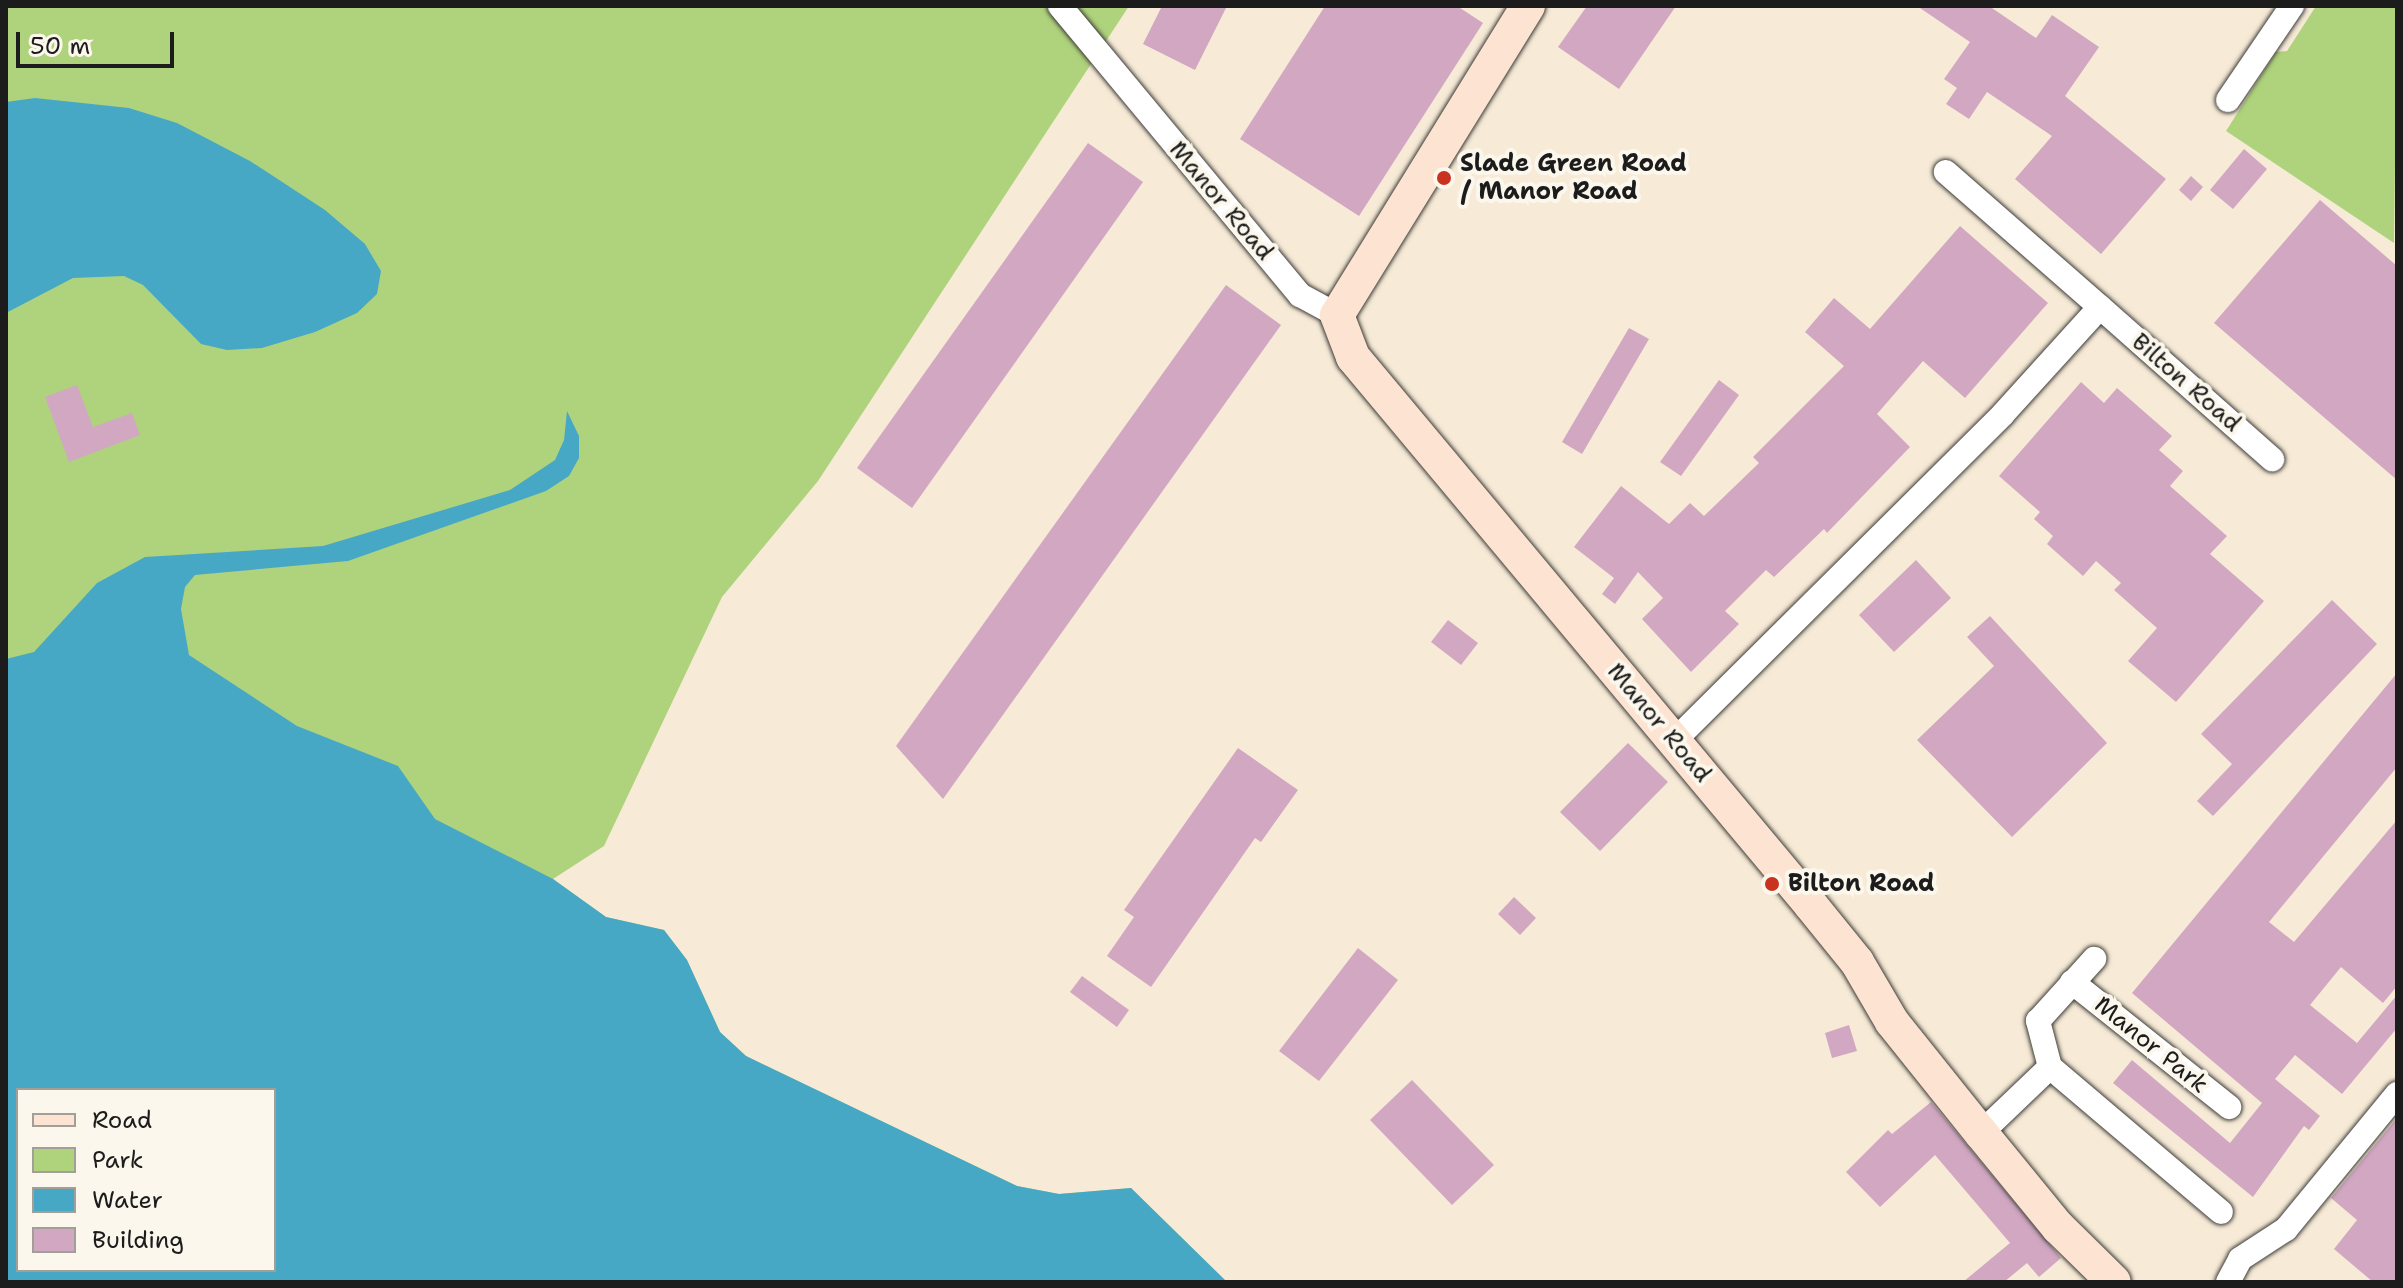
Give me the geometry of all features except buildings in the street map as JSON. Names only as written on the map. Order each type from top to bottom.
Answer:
[{"type":"street","name":"Manor Road","points":[[1060,6],[1300,295],[1337,315],[1353,357],[1857,962],[1892,1022],[2058,1227],[2114,1282]]},
{"type":"street","points":[[1337,315],[1528,6]]},
{"type":"street","points":[[2228,100],[2292,6]]},
{"type":"street","name":"Bilton Road","points":[[1946,172],[2272,459]]},
{"type":"street","points":[[1675,740],[2003,414],[2100,307]]},
{"type":"street","points":[[2094,959],[2038,1021],[2050,1067],[2221,1212]]},
{"type":"street","name":"Manor Park","points":[[2072,982],[2229,1107]]},
{"type":"street","points":[[1981,1133],[2050,1067]]},
{"type":"street","points":[[2228,1282],[2240,1259],[2286,1229],[2397,1094]]},
{"type":"green space","points":[[6,6],[1129,6],[818,481],[722,597],[604,846],[553,879],[606,917],[664,930],[687,960],[720,1032],[746,1056],[1017,1186],[1059,1194],[1131,1188],[1227,1282],[6,946]]},
{"type":"green space","points":[[2316,6],[2397,6],[2394,243],[2226,131],[2276,52],[2287,51]]},
{"type":"water","points":[[35,98],[129,108],[177,123],[250,161],[325,210],[365,244],[381,271],[377,294],[357,313],[315,332],[262,348],[227,350],[201,344],[143,285],[124,276],[73,278],[6,313],[6,102]]},
{"type":"water","points":[[567,411],[579,436],[579,458],[569,476],[546,491],[348,561],[195,575],[185,587],[181,609],[189,655],[297,726],[398,766],[435,819],[553,879],[606,917],[664,930],[687,960],[720,1032],[746,1056],[1017,1186],[1059,1194],[1131,1188],[1227,1282],[6,1282],[6,659],[34,652],[97,583],[145,557],[323,546],[510,490],[555,460],[564,440]]},
{"type":"place","name":"Slade Green Road / Manor Road","points":[[1444,178]]},
{"type":"place","name":"Bilton Road","points":[[1772,884]]}]
